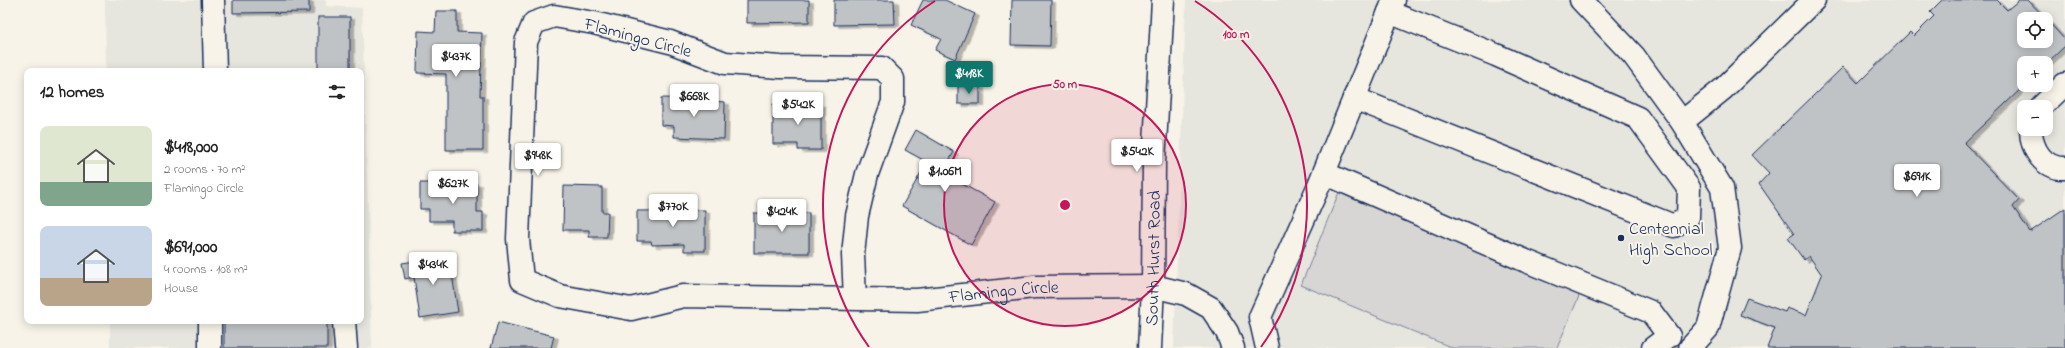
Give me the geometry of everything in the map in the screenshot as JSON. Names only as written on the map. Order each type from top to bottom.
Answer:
[{"type":"street","points":[[213,0],[215,68]]},
{"type":"street","name":"South Hurst Road","points":[[1150,348],[1154,286],[1154,163],[1163,0]]},
{"type":"street","points":[[1581,0],[1634,56],[1682,122],[1722,188],[1730,248],[1708,328],[1690,348]]},
{"type":"street","points":[[1682,122],[1723,89],[1814,0]]},
{"type":"street","points":[[1267,348],[1260,317],[1324,173],[1354,98],[1392,6],[1496,55],[1638,118],[1689,188],[1688,218],[1674,226],[1354,98]]},
{"type":"street","name":"Flamingo Circle","points":[[854,299],[853,255],[858,216],[867,174],[892,102],[893,79],[882,68],[780,67],[725,63],[670,42],[594,23],[554,16],[534,23],[526,42],[518,239],[522,280],[560,296],[631,309],[683,296],[854,299],[917,300],[1034,286],[1154,286],[1186,294],[1211,308],[1227,332],[1233,348]]},
{"type":"street","points":[[2048,100],[2065,84]]},
{"type":"street","points":[[2031,136],[2032,144],[2039,157],[2048,165],[2065,168]]},
{"type":"street","points":[[1324,173],[1526,261],[1651,312],[1669,336],[1653,348]]},
{"type":"street","points":[[210,324],[210,348]]},
{"type":"street","points":[[344,324],[346,348]]},
{"type":"shaded area","points":[[105,0],[326,0],[326,6],[362,8],[364,68],[106,68]]},
{"type":"shaded area","name":"Centennial High School","points":[[1186,0],[2065,0],[2065,348],[1174,348]]},
{"type":"shaded area","points":[[364,76],[372,348],[110,348],[110,324],[364,324]]},
{"type":"shaded area","points":[[1346,175],[1588,275],[1557,348],[1453,348],[1301,285]]},
{"type":"building","points":[[233,0],[309,0],[309,12],[233,13]]},
{"type":"building","points":[[747,0],[809,0],[809,22],[747,23]]},
{"type":"building","points":[[834,0],[894,0],[895,24],[834,25]]},
{"type":"building","points":[[923,0],[945,0],[975,14],[955,59],[935,50],[941,39],[911,25]]},
{"type":"building","points":[[1012,0],[1051,0],[1050,46],[1011,45]]},
{"type":"building","name":"Centennial High School","points":[[1942,0],[1997,0],[2007,10],[2019,0],[2028,0],[2039,12],[2017,12],[2017,48],[2053,48],[2053,27],[2065,40],[2065,46],[2053,57],[2053,56],[2017,56],[2018,92],[1964,143],[2019,200],[2013,207],[2030,232],[2065,208],[2065,348],[1767,348],[1775,328],[1740,315],[1747,298],[1785,312],[1787,308],[1806,315],[1822,275],[1809,256],[1804,260],[1788,238],[1794,234],[1759,184],[1769,173],[1752,155],[1843,67],[1858,83],[1910,32],[1914,36],[1934,16],[1930,12]]},
{"type":"building","points":[[436,11],[457,11],[457,32],[482,33],[480,96],[483,96],[483,150],[446,150],[446,74],[417,73],[418,31],[435,32]]},
{"type":"building","points":[[318,17],[350,17],[350,68],[318,68]]},
{"type":"building","points":[[958,86],[980,86],[980,104],[958,104]]},
{"type":"building","points":[[661,98],[710,99],[710,101],[725,102],[724,139],[674,137],[674,126],[661,125]]},
{"type":"building","points":[[773,104],[821,104],[821,150],[798,150],[798,144],[773,144]]},
{"type":"building","points":[[916,130],[954,152],[942,173],[995,202],[971,245],[902,206],[927,162],[905,150]]},
{"type":"building","points":[[420,183],[477,183],[477,212],[483,212],[483,231],[452,231],[452,221],[429,221],[429,209],[420,209]]},
{"type":"building","points":[[564,186],[602,187],[602,212],[608,212],[607,237],[589,237],[589,230],[563,230]]},
{"type":"building","points":[[705,210],[705,251],[684,251],[684,244],[652,245],[651,241],[637,241],[637,211]]},
{"type":"building","points":[[754,213],[809,213],[809,253],[754,253]]},
{"type":"building","points":[[449,256],[458,312],[420,318],[414,277],[405,279],[402,263]]},
{"type":"building","points":[[498,322],[554,336],[551,348],[491,348]]},
{"type":"building","points":[[224,324],[327,324],[327,348],[224,348]]},
{"type":"place","name":"Centennial High School","points":[[1621,238]]}]
